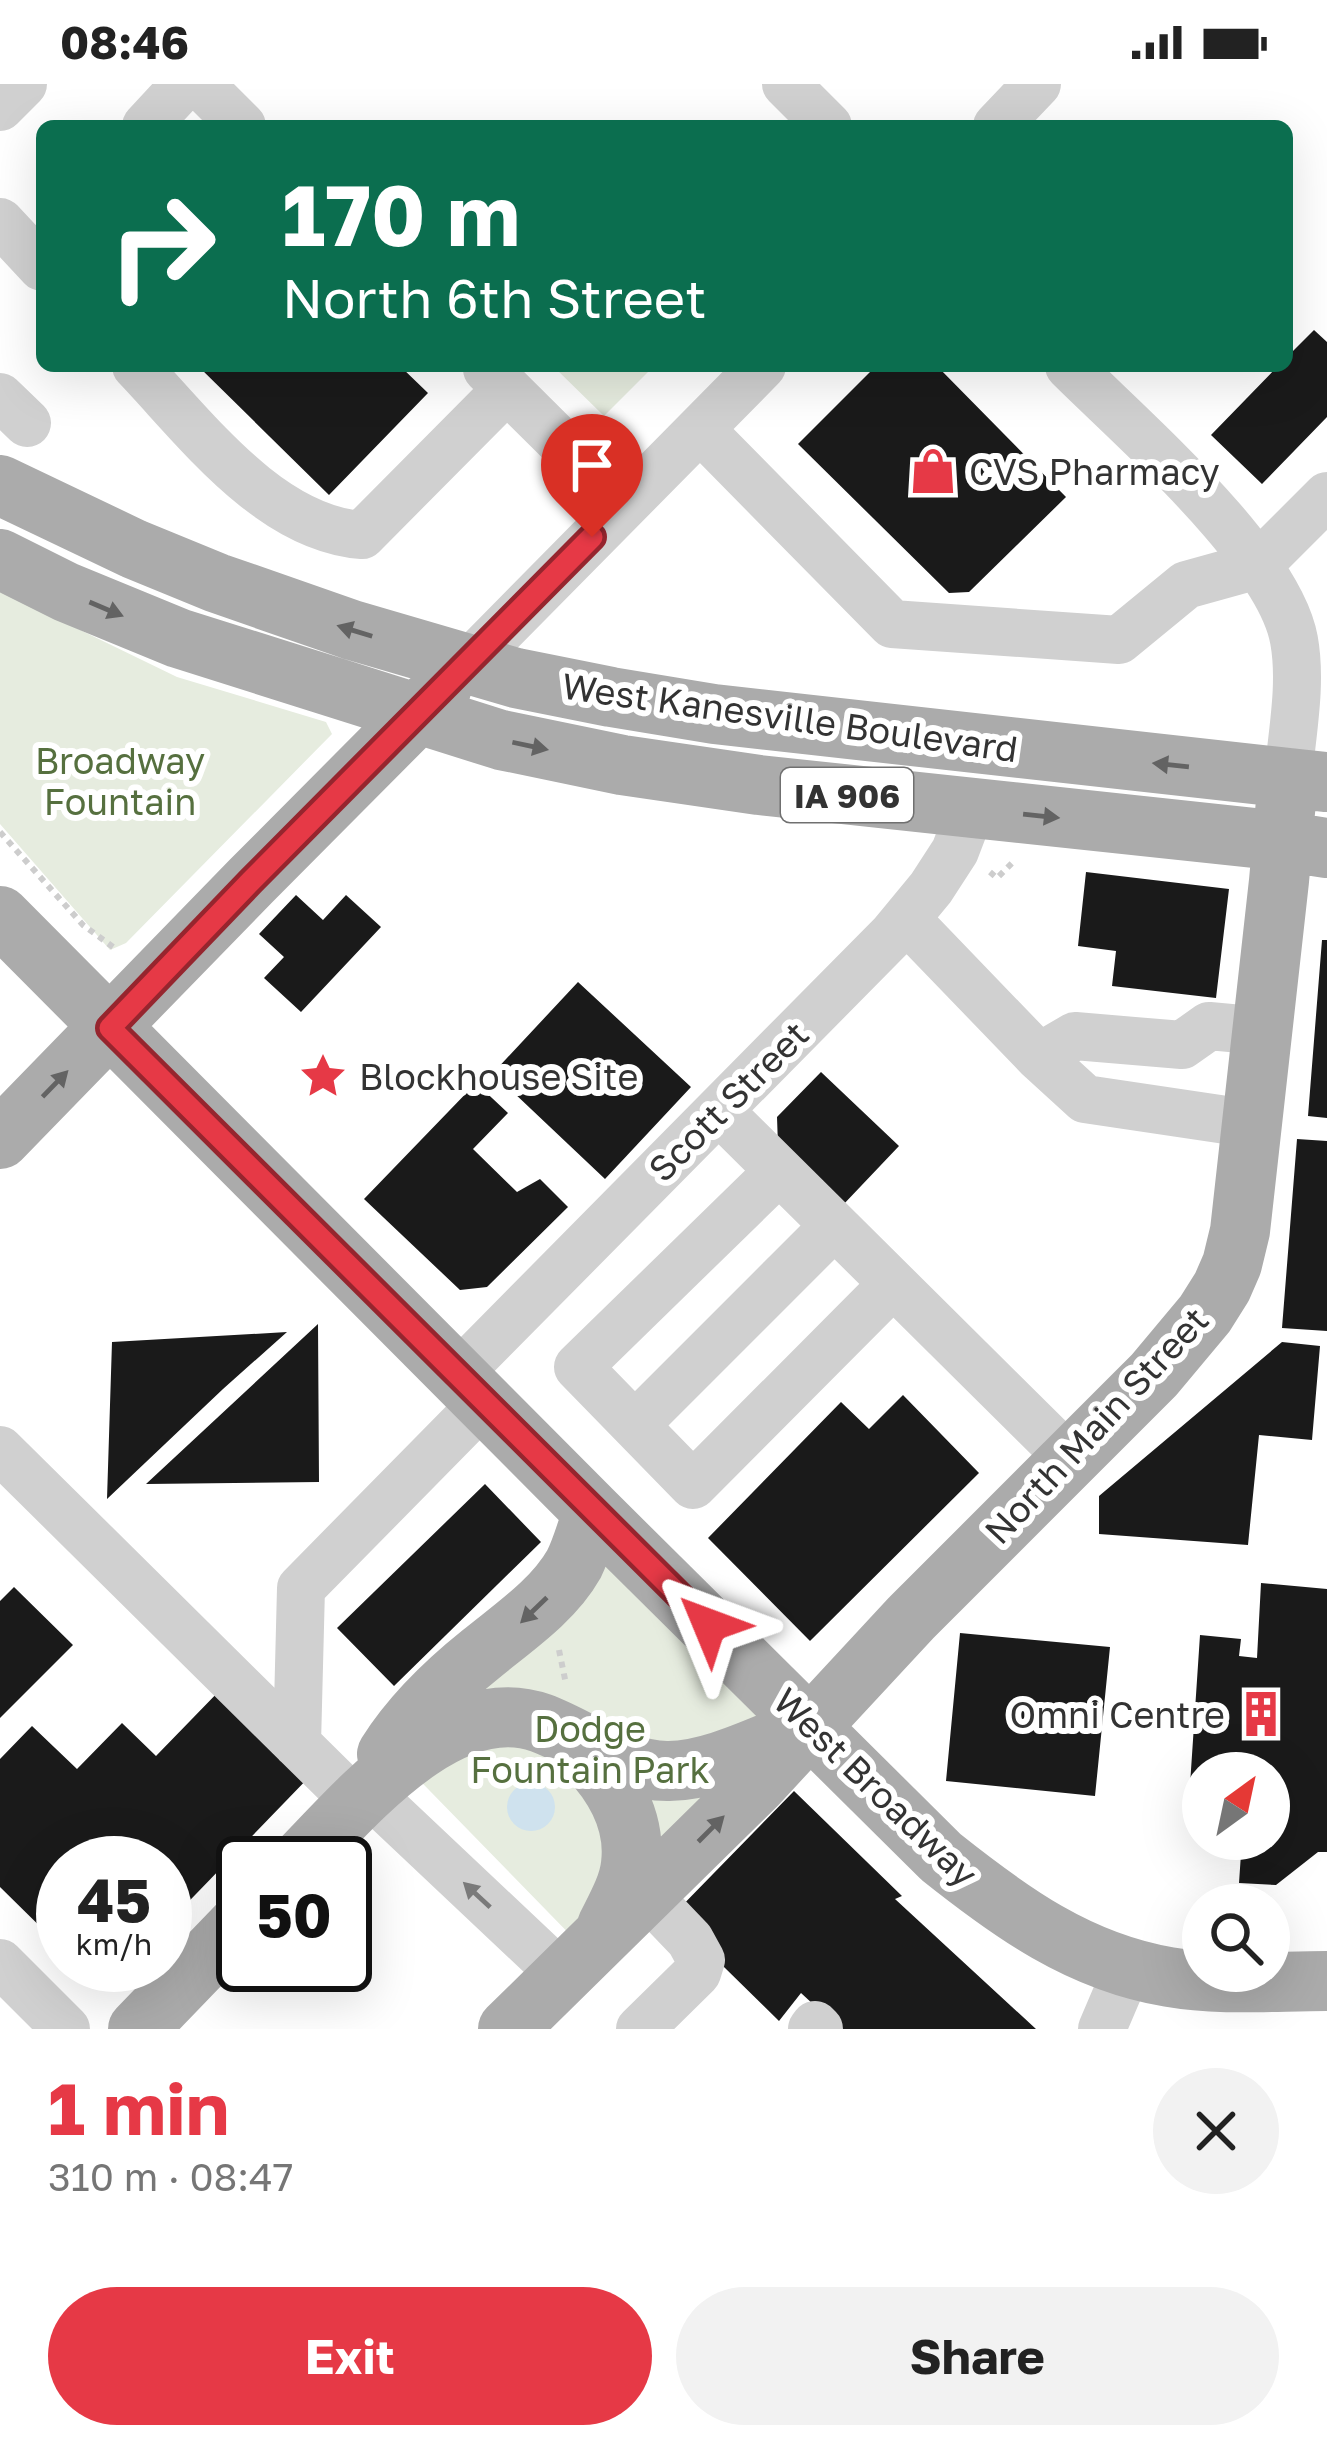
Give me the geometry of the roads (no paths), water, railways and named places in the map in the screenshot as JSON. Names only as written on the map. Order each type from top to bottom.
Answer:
[{"type":"main road","name":"West Kanesville Boulevard","points":[[0,485],[134,549],[292,611],[466,665],[611,698],[714,714],[1307,780]]},
{"type":"main road","name":"West Kanesville Boulevard","points":[[0,560],[178,638],[501,740],[622,765],[759,785],[1304,844]]},
{"type":"main road","points":[[0,1139],[466,665]]},
{"type":"main road","name":"North Main Street","points":[[508,2029],[812,1726],[911,1618],[1154,1375],[1205,1314],[1232,1264],[1240,1231],[1263,1031],[1304,844],[1307,780]]},
{"type":"main road","name":"West Broadway","points":[[0,916],[593,1512],[941,1856],[992,1897],[1074,1948],[1128,1968],[1172,1978],[1327,1981]]},
{"type":"main road","points":[[362,1798],[398,1737],[438,1692],[557,1588],[574,1563],[593,1512]]},
{"type":"main road","points":[[325,1836],[411,1753],[471,1724],[504,1718],[536,1721],[643,1768],[669,1772],[702,1766],[812,1726]]},
{"type":"main road","points":[[562,1732],[611,1784],[632,1840],[627,1880],[582,1956]]},
{"type":"main road","points":[[138,2029],[216,1948]]},
{"type":"street","points":[[0,106],[23,84]]},
{"type":"street","points":[[152,120],[185,84]]},
{"type":"street","points":[[200,84],[236,120]]},
{"type":"street","points":[[786,84],[822,120]]},
{"type":"street","points":[[1004,120],[1037,84]]},
{"type":"street","points":[[142,372],[243,477],[294,514],[338,533],[362,535],[496,377],[624,505]]},
{"type":"street","points":[[466,665],[756,372]]},
{"type":"street","points":[[1075,372],[1200,497],[1258,565],[1281,601],[1294,639],[1307,780]]},
{"type":"street","points":[[700,429],[892,624],[1119,640],[1186,585],[1258,565],[1327,496]]},
{"type":"street","name":"Scott Street","points":[[297,1744],[301,1588],[718,1111],[906,919],[955,851],[970,809]]},
{"type":"street","points":[[906,919],[1085,1099],[1253,1124]]},
{"type":"street","points":[[1039,1057],[1075,1036],[1182,1045],[1209,1026],[1263,1031]]},
{"type":"street","points":[[718,1111],[1070,1459]]},
{"type":"street","points":[[779,1171],[578,1367],[693,1485],[893,1284]]},
{"type":"street","points":[[634,1425],[834,1226]]},
{"type":"street","points":[[0,1450],[297,1744],[362,1798],[582,1956]]},
{"type":"street","points":[[640,2029],[697,1973],[701,1960],[690,1940],[646,1893]]},
{"type":"street","points":[[0,1963],[66,2029]]},
{"type":"street","points":[[1102,2029],[1128,1968]]},
{"type":"water","points":[[531,1783],[548,1790],[555,1807],[548,1824],[531,1831],[514,1824],[507,1807],[514,1790]]},
{"type":"place","name":"CVS Pharmacy","points":[[933,471]]},
{"type":"place","name":"Blockhouse Site","points":[[323,1076]]},
{"type":"place","name":"Omni Centre","points":[[1261,1714]]},
{"type":"park label","name":"Broadway Fountain","points":[[120,780]]},
{"type":"park label","name":"Dodge Fountain Park","points":[[590,1748]]}]
